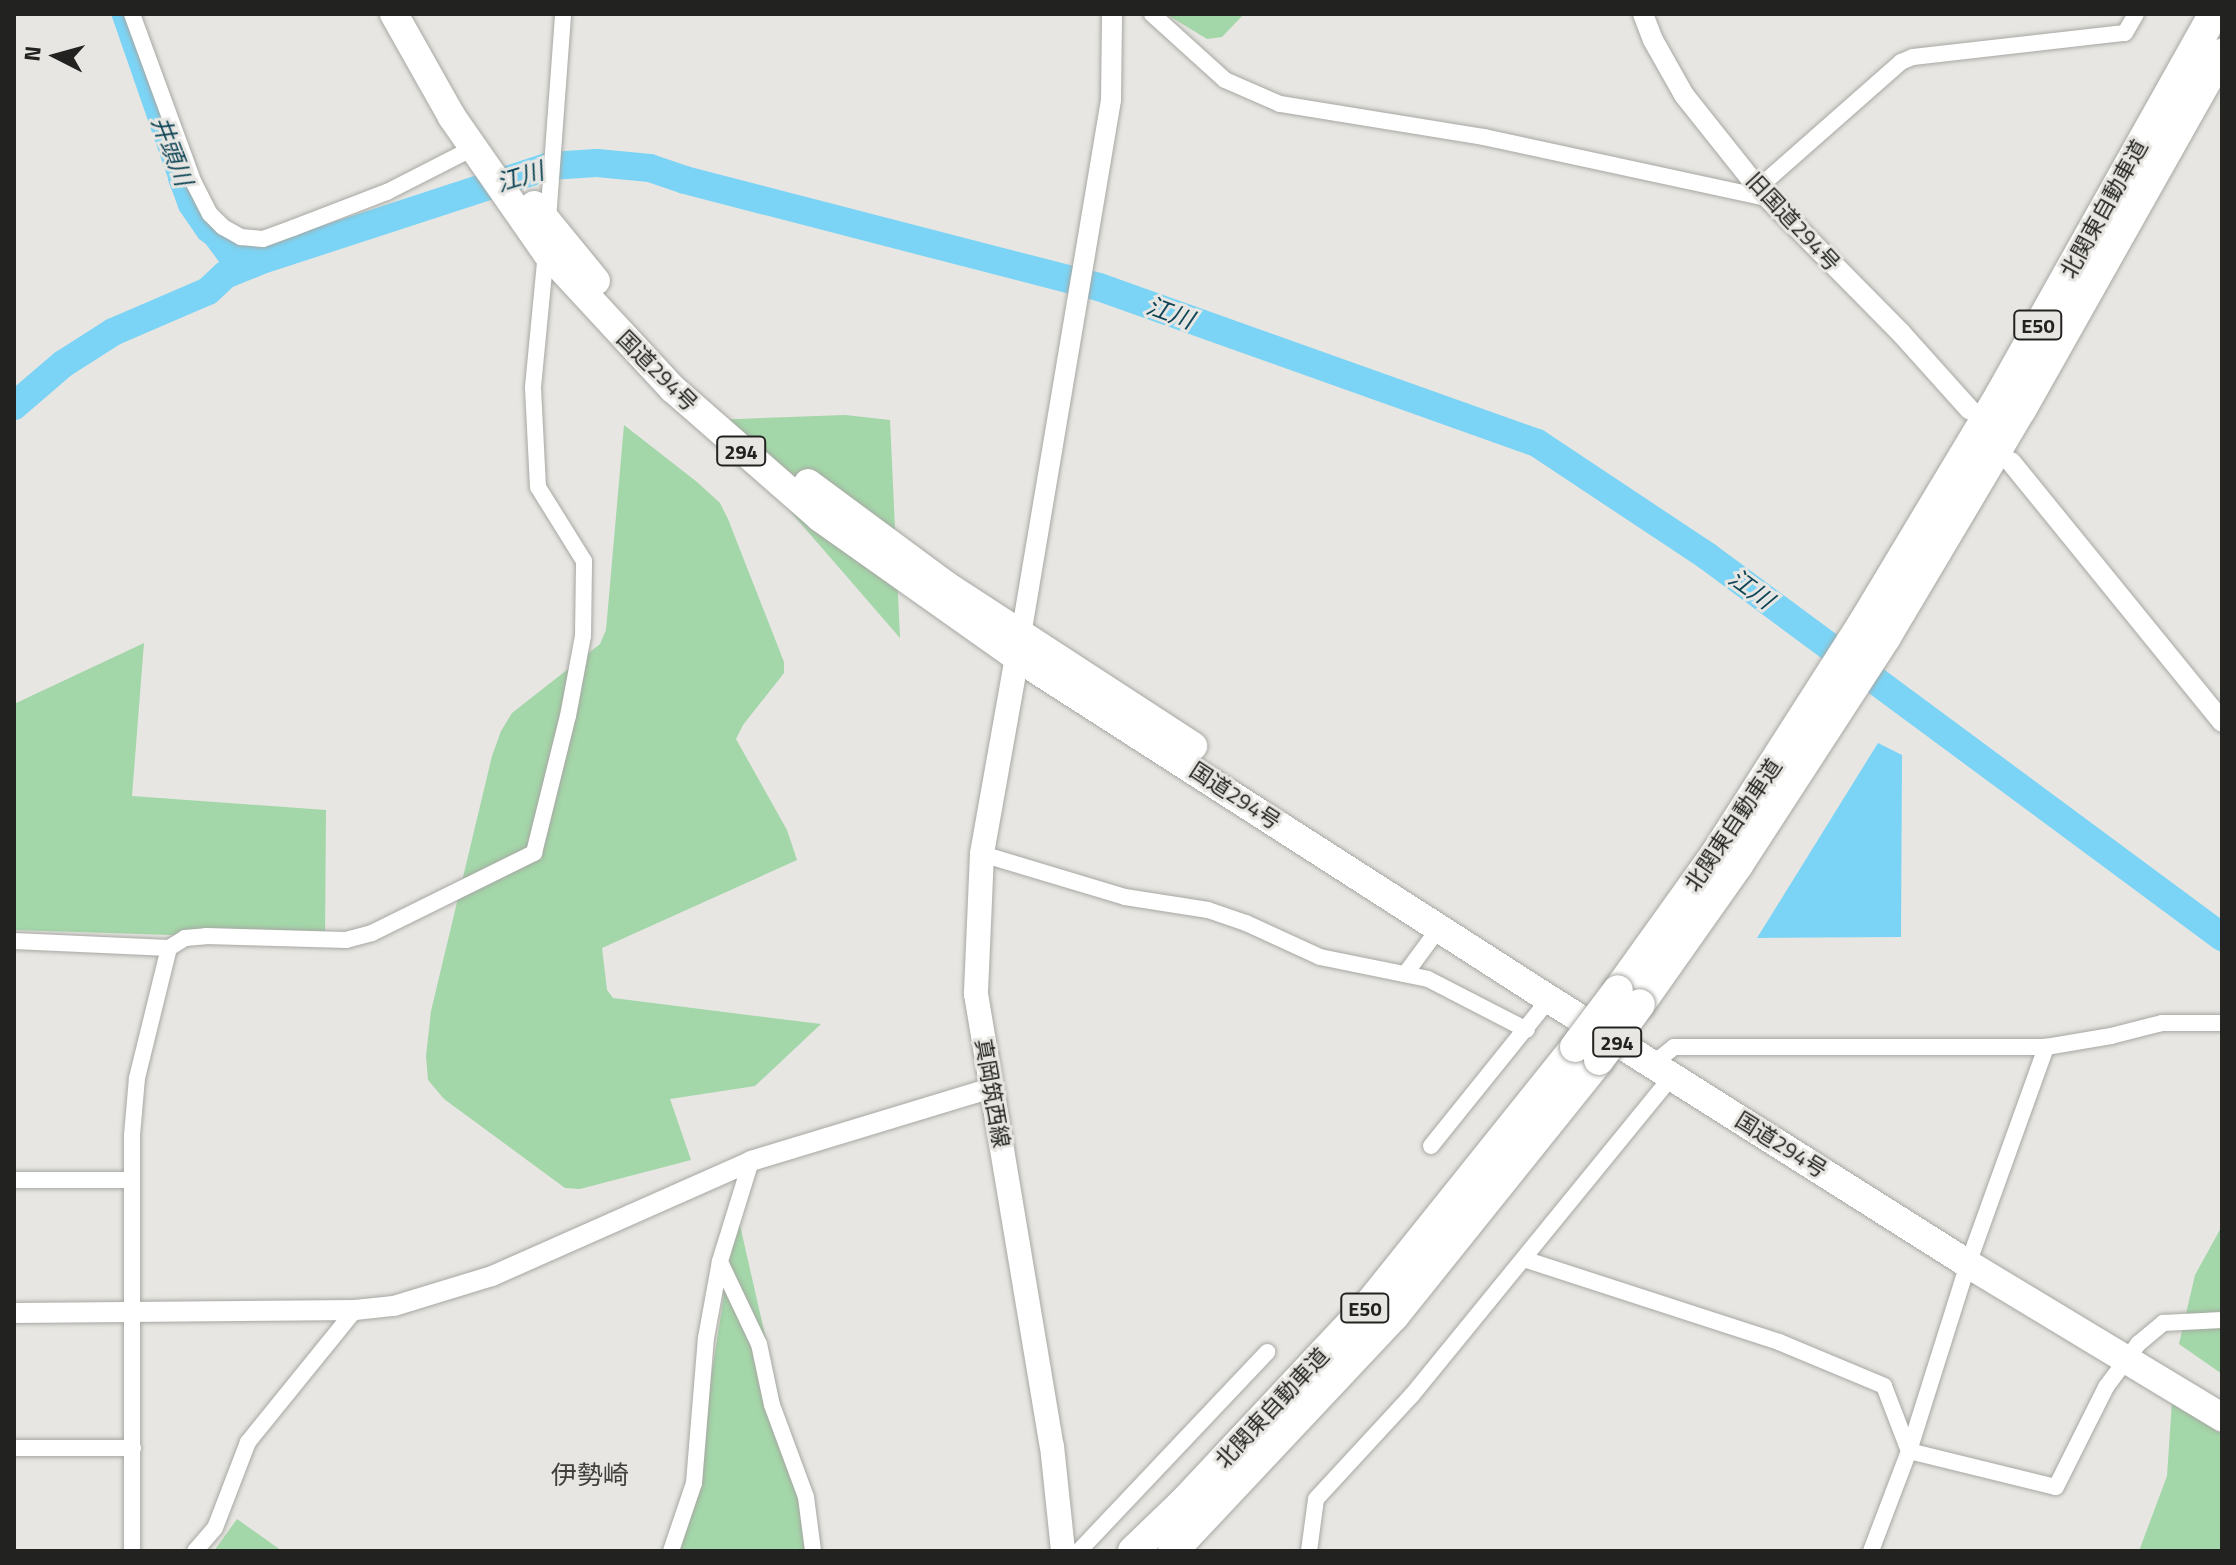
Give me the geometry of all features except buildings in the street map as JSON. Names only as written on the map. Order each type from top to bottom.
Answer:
[{"type":"highway","name":"国道294号","points":[[394,14],[482,152],[527,190],[547,238],[651,344],[765,449],[1019,646],[1439,928],[1549,999],[1663,1065]]},
{"type":"highway","name":"国道294号","points":[[416,14],[482,152]]},
{"type":"highway","name":"北関東自動車道","points":[[1874,630],[2001,393],[2211,20]]},
{"type":"highway","name":"北関東自動車道","points":[[1173,1551],[1394,1316],[1629,997],[1716,853],[1826,708],[1874,630],[2021,410],[2222,54]]},
{"type":"highway","name":"国道294号","points":[[1019,646],[1663,1065],[2132,1352],[2222,1417]]},
{"type":"highway","name":"北関東自動車道","points":[[1133,1551],[1184,1502],[1371,1302],[1587,1054]]},
{"type":"highway","name":"国道294号","points":[[2132,1352],[2222,1394]]},
{"type":"main road","name":"真岡筑西線","points":[[1019,646],[982,854],[976,994],[1052,1446],[1063,1551]]},
{"type":"street","points":[[132,14],[194,183],[210,214],[241,237],[263,239],[482,152]]},
{"type":"street","points":[[14,941],[169,948],[185,938],[206,936],[346,940],[359,937],[534,853],[568,716],[583,636],[584,561],[538,487],[533,387],[547,238],[527,190],[553,143],[563,14]]},
{"type":"street","points":[[1019,646],[1111,100],[1112,14]]},
{"type":"street","points":[[1152,14],[1225,80],[1280,104],[1484,137],[1762,193],[1901,62],[1913,57],[2125,33],[2136,14]]},
{"type":"street","name":"旧国道294号","points":[[1643,14],[1653,40],[1684,95],[1762,193],[1901,333],[1970,410]]},
{"type":"street","points":[[2011,462],[2222,722]]},
{"type":"street","points":[[982,854],[1125,897],[1208,910],[1246,923],[1320,957],[1428,979],[1527,1030]]},
{"type":"street","points":[[1406,973],[1439,928]]},
{"type":"street","points":[[132,1551],[131,1180],[137,1078],[169,948]]},
{"type":"street","points":[[1431,1146],[1549,999]]},
{"type":"street","points":[[1309,1551],[1316,1499],[1412,1395],[1524,1259],[1674,1047],[2046,1047],[2162,1023],[2222,1023]]},
{"type":"street","points":[[1871,1551],[1909,1451],[1971,1255],[2046,1047]]},
{"type":"street","points":[[14,1313],[355,1310],[394,1306],[460,1288],[751,1161],[991,1088]]},
{"type":"street","points":[[671,1551],[694,1483],[706,1338],[720,1261],[751,1161]]},
{"type":"street","points":[[14,1180],[131,1180]]},
{"type":"street","points":[[1524,1259],[1779,1342],[1884,1386],[1909,1451]]},
{"type":"street","points":[[720,1261],[759,1344],[772,1405],[806,1497],[813,1551]]},
{"type":"street","points":[[195,1551],[215,1528],[248,1442],[355,1310]]},
{"type":"street","points":[[1909,1451],[2056,1487],[2106,1387],[2132,1352],[2163,1323],[2222,1320]]},
{"type":"street","points":[[1079,1551],[1267,1352]]},
{"type":"street","points":[[14,1448],[133,1448]]},
{"type":"green space","points":[[1166,14],[1244,14],[1222,37],[1207,39]]},
{"type":"green space","points":[[845,415],[890,420],[900,638],[711,420]]},
{"type":"green space","points":[[624,425],[697,482],[720,503],[728,519],[784,662],[784,673],[743,725],[736,739],[787,830],[797,860],[602,948],[607,990],[613,998],[821,1024],[755,1086],[670,1099],[691,1160],[580,1189],[565,1188],[444,1099],[428,1080],[426,1056],[431,1011],[492,756],[501,731],[512,713],[600,644],[606,630]]},
{"type":"green space","points":[[144,643],[132,796],[326,810],[325,940],[14,930],[14,704]]},
{"type":"green space","points":[[737,1212],[814,1551],[671,1551],[708,1397]]},
{"type":"green space","points":[[2222,1226],[2222,1374],[2179,1344],[2195,1275]]},
{"type":"green space","points":[[2172,1401],[2222,1434],[2222,1551],[2139,1551],[2167,1476]]},
{"type":"green space","points":[[237,1519],[282,1551],[214,1551]]},
{"type":"water","points":[[111,14],[125,14],[202,220],[213,233],[231,243],[265,249],[231,262],[199,239],[179,210]]},
{"type":"water","points":[[1878,743],[1902,755],[1901,937],[1757,938]]},
{"type":"waterway","name":"江川","points":[[14,406],[63,364],[113,332],[208,291],[225,275],[259,261],[549,166],[597,163],[650,168],[685,180],[1099,287],[1537,443],[1707,556],[2222,937]]},
{"type":"waterway","name":"井頭川","points":[[182,178],[192,202],[230,253],[247,257]]},
{"type":"district","name":"伊勢崎","points":[[590,1475]]}]
